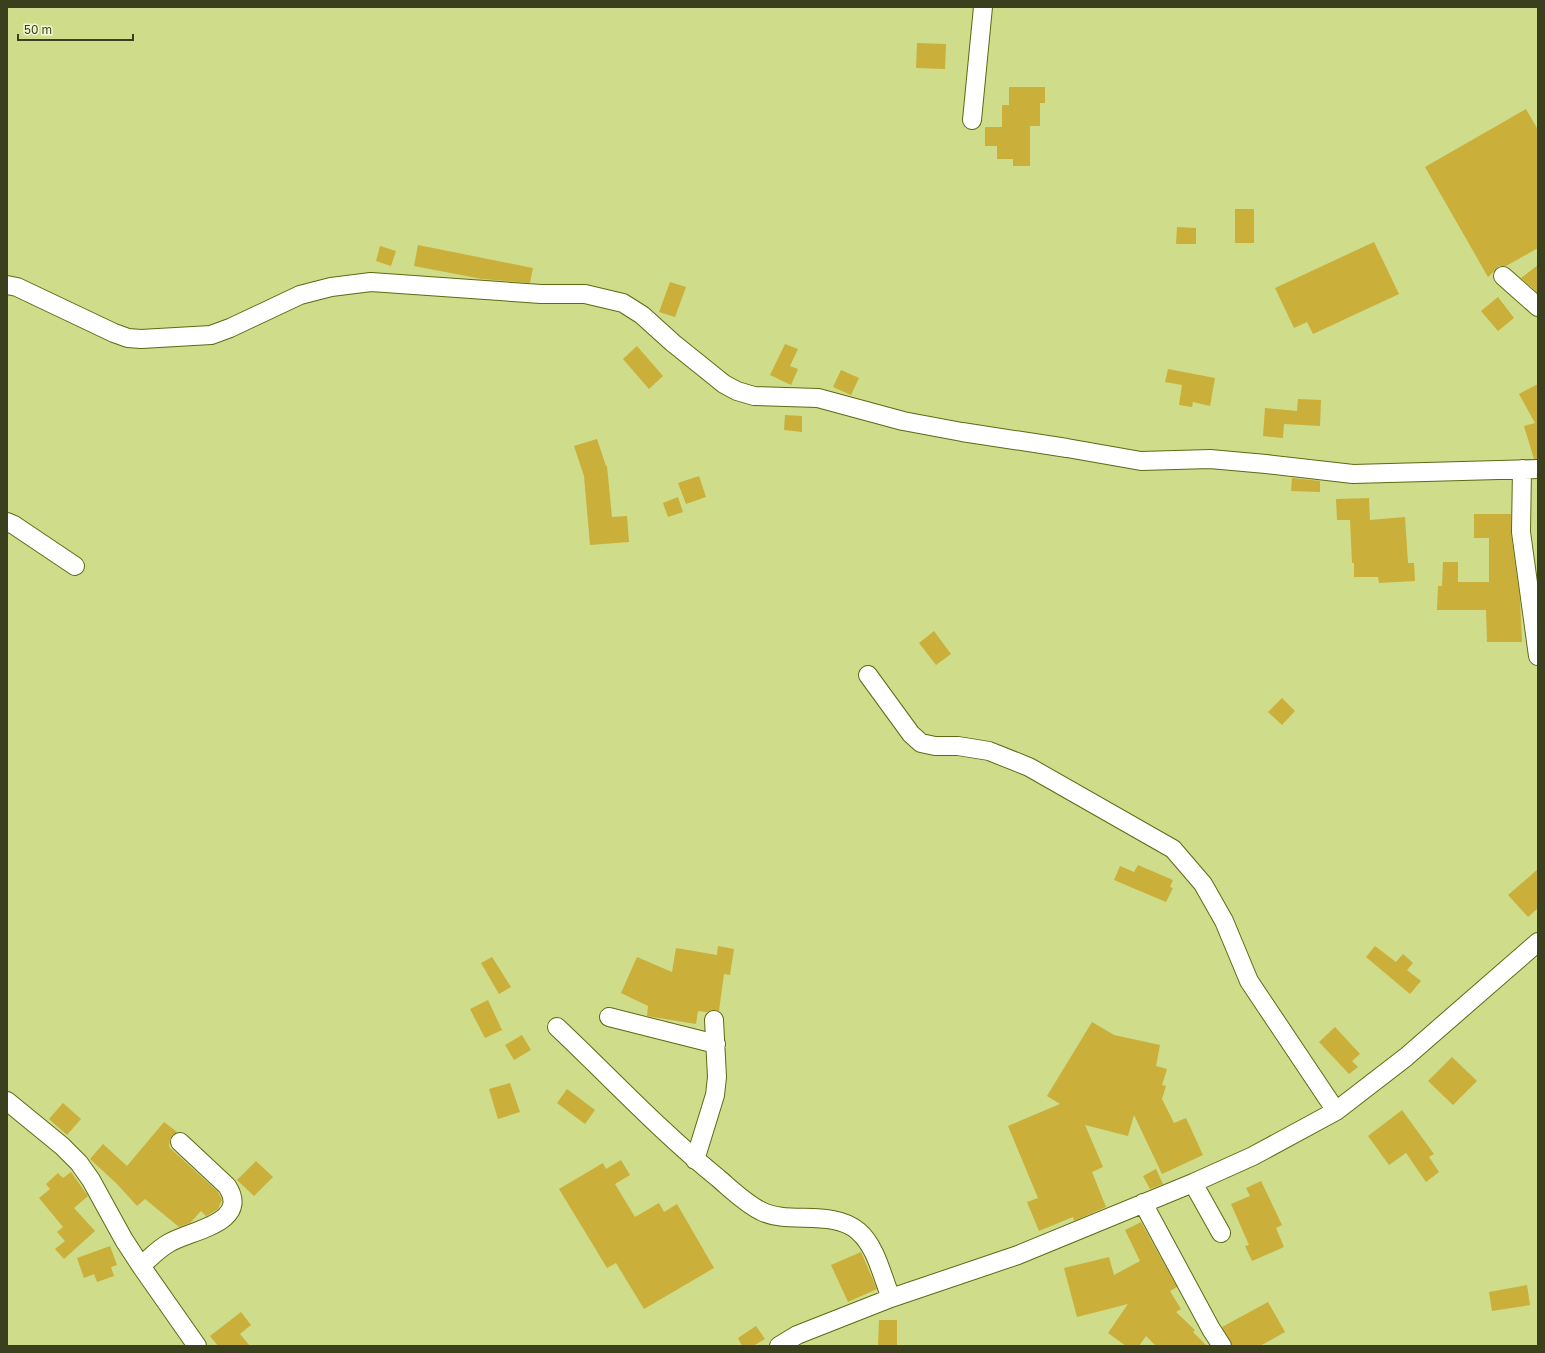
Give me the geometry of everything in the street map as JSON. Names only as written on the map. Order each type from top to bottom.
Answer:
[{"type":"street","points":[[972,120],[983,7]]},
{"type":"street","points":[[1503,276],[1538,307]]},
{"type":"street","points":[[7,285],[17,287],[114,333],[128,338],[141,339],[211,335],[230,328],[300,295],[331,287],[371,282],[541,294],[585,294],[623,303],[642,315],[673,343],[724,384],[737,391],[754,396],[818,398],[903,421],[1141,461],[1210,459],[1353,474],[1530,469],[1521,532],[1538,656]]},
{"type":"street","points":[[7,522],[14,525],[75,566]]},
{"type":"street","points":[[868,675],[911,734],[921,742],[935,746],[958,746],[989,751],[1029,767],[1173,849],[1203,884],[1224,921],[1249,981],[1336,1110]]},
{"type":"street","points":[[779,1346],[797,1335],[891,1298],[1018,1255],[1193,1183],[1253,1156],[1336,1110],[1406,1057],[1538,942]]},
{"type":"street","points":[[609,1017],[716,1044]]},
{"type":"street","points":[[695,1160],[715,1094],[716,1044],[714,1020]]},
{"type":"street","points":[[557,1027],[695,1160],[762,1212],[775,1215],[842,1222],[856,1229],[864,1237],[873,1251],[891,1298]]},
{"type":"street","points":[[7,1101],[62,1146],[79,1163],[91,1180],[124,1240],[197,1346]]},
{"type":"street","points":[[141,1266],[159,1249],[171,1242],[218,1223],[228,1215],[233,1204],[232,1194],[226,1186],[180,1142]]},
{"type":"street","points":[[1193,1183],[1221,1233]]},
{"type":"street","points":[[1143,1203],[1211,1329],[1222,1346]]},
{"type":"building","points":[[917,43],[946,44],[945,69],[916,68]]},
{"type":"building","points":[[1009,87],[1045,87],[1045,103],[1040,103],[1040,126],[1030,126],[1030,166],[1013,166],[1013,159],[997,159],[997,146],[985,146],[985,127],[1002,127],[1002,105],[1009,105]]},
{"type":"building","points":[[1526,109],[1538,130],[1538,248],[1506,266],[1499,266],[1488,277],[1425,167]]},
{"type":"building","points":[[1235,209],[1254,209],[1254,243],[1235,243]]},
{"type":"building","points":[[1177,227],[1196,228],[1196,244],[1176,244]]},
{"type":"building","points":[[1374,242],[1399,294],[1313,334],[1307,322],[1294,328],[1275,288]]},
{"type":"building","points":[[418,245],[533,268],[530,283],[482,279],[414,266]]},
{"type":"building","points":[[380,246],[396,251],[391,266],[376,261]]},
{"type":"building","points":[[1538,265],[1538,293],[1521,278]]},
{"type":"building","points":[[670,282],[686,287],[675,317],[659,312]]},
{"type":"building","points":[[1498,297],[1514,318],[1498,331],[1481,311]]},
{"type":"building","points":[[785,344],[798,349],[790,366],[798,369],[791,385],[770,375]]},
{"type":"building","points":[[637,346],[663,376],[649,389],[623,359]]},
{"type":"building","points":[[1168,369],[1215,378],[1210,406],[1193,402],[1192,407],[1179,405],[1182,385],[1165,382]]},
{"type":"building","points":[[841,370],[859,378],[851,395],[833,387]]},
{"type":"building","points":[[1538,384],[1538,459],[1534,459],[1524,426],[1535,423],[1519,394]]},
{"type":"building","points":[[1298,399],[1321,400],[1320,426],[1284,424],[1283,438],[1263,436],[1265,408],[1297,411]]},
{"type":"building","points":[[785,415],[802,416],[802,432],[784,430]]},
{"type":"building","points":[[597,439],[607,466],[612,517],[627,516],[629,542],[590,545],[584,476],[574,446]]},
{"type":"building","points":[[699,476],[706,497],[686,504],[678,483]]},
{"type":"building","points":[[1292,478],[1320,481],[1320,492],[1291,491]]},
{"type":"building","points":[[678,497],[683,512],[668,517],[663,503]]},
{"type":"building","points":[[1369,498],[1370,520],[1405,517],[1408,563],[1414,563],[1415,581],[1379,583],[1378,577],[1354,577],[1350,520],[1337,520],[1336,499]]},
{"type":"building","points":[[1474,514],[1511,514],[1511,533],[1520,599],[1522,642],[1487,642],[1486,610],[1437,610],[1438,586],[1442,586],[1443,562],[1458,562],[1458,582],[1489,582],[1489,538],[1474,538]]},
{"type":"building","points":[[934,631],[951,654],[936,665],[919,643]]},
{"type":"building","points":[[1282,698],[1295,711],[1282,725],[1268,712]]},
{"type":"building","points":[[1138,865],[1173,880],[1170,887],[1173,888],[1166,902],[1114,880],[1120,866],[1134,872]]},
{"type":"building","points":[[1538,869],[1538,908],[1528,917],[1508,895]]},
{"type":"building","points":[[718,946],[734,949],[730,975],[724,974],[719,1011],[698,1011],[696,1024],[647,1016],[648,1006],[621,993],[637,957],[672,972],[676,948],[717,955]]},
{"type":"building","points":[[1375,946],[1396,962],[1403,954],[1413,963],[1407,970],[1421,981],[1410,994],[1366,957]]},
{"type":"building","points":[[492,957],[511,987],[499,994],[481,963]]},
{"type":"building","points":[[488,1000],[502,1030],[485,1038],[470,1009]]},
{"type":"building","points":[[1092,1022],[1114,1035],[1160,1045],[1156,1066],[1167,1069],[1162,1085],[1166,1086],[1162,1099],[1174,1123],[1186,1118],[1203,1155],[1162,1174],[1134,1115],[1128,1136],[1085,1125],[1103,1167],[1092,1172],[1106,1207],[1074,1221],[1073,1217],[1039,1231],[1027,1202],[1038,1198],[1008,1126],[1060,1104],[1047,1096]]},
{"type":"building","points":[[1335,1027],[1360,1054],[1352,1061],[1358,1067],[1349,1074],[1319,1042]]},
{"type":"building","points":[[522,1035],[531,1050],[514,1060],[505,1045]]},
{"type":"building","points":[[1452,1057],[1477,1081],[1453,1105],[1428,1081]]},
{"type":"building","points":[[510,1083],[520,1112],[498,1119],[489,1089]]},
{"type":"building","points":[[567,1089],[595,1110],[585,1124],[557,1103]]},
{"type":"building","points":[[63,1103],[81,1119],[67,1135],[49,1119]]},
{"type":"building","points":[[1402,1110],[1434,1154],[1429,1157],[1439,1172],[1426,1182],[1406,1153],[1389,1165],[1368,1136]]},
{"type":"building","points":[[164,1122],[177,1132],[170,1139],[169,1147],[218,1192],[222,1200],[218,1209],[206,1216],[201,1211],[190,1223],[179,1227],[145,1199],[137,1206],[117,1184],[90,1159],[103,1144],[127,1166]]},
{"type":"building","points":[[621,1160],[630,1175],[615,1184],[635,1217],[659,1203],[664,1212],[677,1204],[714,1268],[644,1309],[616,1263],[607,1268],[559,1189],[603,1163],[606,1169]]},
{"type":"building","points":[[256,1161],[273,1177],[254,1196],[237,1180]]},
{"type":"building","points":[[1156,1169],[1163,1184],[1150,1189],[1143,1176]]},
{"type":"building","points":[[71,1172],[88,1196],[74,1208],[95,1231],[64,1259],[55,1249],[65,1241],[57,1232],[63,1227],[39,1198],[50,1189],[46,1184],[58,1173],[63,1178]]},
{"type":"building","points":[[1261,1181],[1282,1225],[1276,1228],[1284,1247],[1252,1261],[1245,1246],[1249,1245],[1231,1204],[1250,1196],[1246,1188]]},
{"type":"building","points":[[1141,1222],[1177,1287],[1170,1291],[1181,1309],[1176,1312],[1195,1330],[1193,1332],[1207,1346],[1156,1346],[1146,1336],[1139,1346],[1126,1346],[1108,1333],[1128,1304],[1077,1317],[1064,1268],[1109,1257],[1114,1275],[1140,1261],[1125,1230]]},
{"type":"building","points":[[110,1246],[117,1265],[111,1267],[114,1276],[97,1282],[94,1274],[84,1278],[77,1258]]},
{"type":"building","points":[[861,1252],[877,1289],[848,1302],[831,1265]]},
{"type":"building","points":[[1527,1285],[1530,1305],[1492,1311],[1489,1292]]},
{"type":"building","points":[[1268,1302],[1285,1332],[1260,1346],[1232,1346],[1222,1327]]},
{"type":"building","points":[[241,1312],[251,1325],[240,1334],[250,1346],[218,1346],[210,1336]]},
{"type":"building","points":[[879,1320],[897,1320],[897,1346],[878,1346]]},
{"type":"building","points":[[756,1326],[765,1339],[753,1346],[742,1346],[738,1338]]}]
